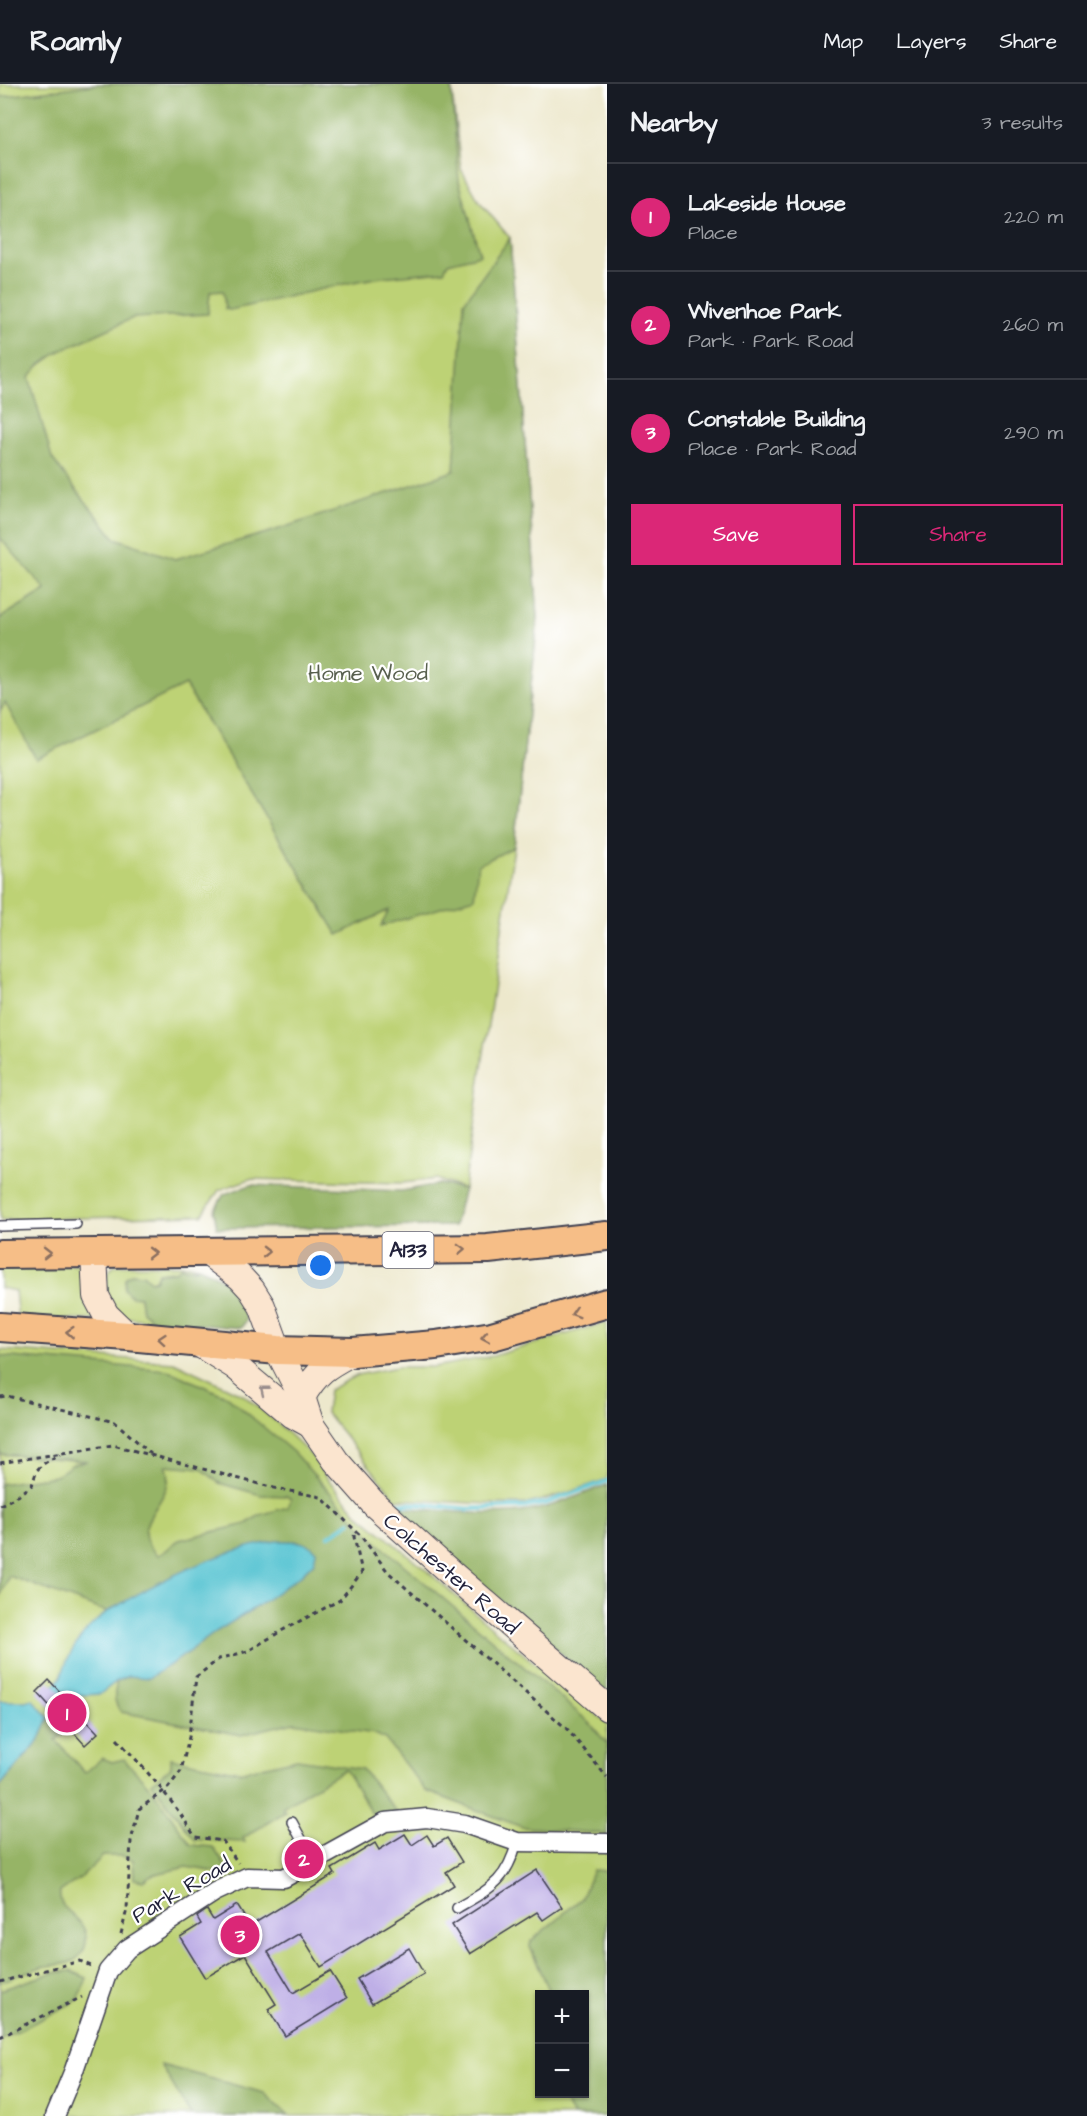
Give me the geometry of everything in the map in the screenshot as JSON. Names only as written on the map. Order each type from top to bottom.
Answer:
[{"type":"main road","name":"A133","points":[[0,1254],[488,1249],[607,1236]]},
{"type":"main road","points":[[94,1253],[96,1296],[106,1315],[128,1336]]},
{"type":"main road","name":"Colchester Road","points":[[208,1253],[240,1277],[262,1306],[278,1350],[302,1397],[310,1425],[336,1461],[374,1504],[460,1582],[607,1707]]},
{"type":"main road","points":[[0,1328],[128,1336],[278,1350],[353,1352],[436,1345],[492,1336],[607,1303]]},
{"type":"main road","name":"Colchester Road","points":[[196,1342],[236,1367],[293,1415],[310,1425]]},
{"type":"main road","points":[[302,1397],[313,1378],[325,1367],[353,1352]]},
{"type":"street","name":"Park Road","points":[[55,2116],[74,2070],[108,1971],[127,1949],[215,1892],[247,1877],[284,1878],[385,1822],[427,1818],[465,1824],[517,1842],[607,1844]]},
{"type":"lane","points":[[0,1226],[76,1224]]},
{"type":"lane","points":[[292,1822],[313,1862]]},
{"type":"lane","points":[[457,1908],[494,1886],[511,1863],[517,1842]]},
{"type":"path","points":[[0,1397],[7,1396],[115,1422],[152,1455]]},
{"type":"path","points":[[0,1463],[113,1445],[274,1488],[321,1497],[356,1531],[388,1572],[567,1730],[607,1777]]},
{"type":"path","points":[[0,1505],[33,1485],[37,1470],[63,1453]]},
{"type":"path","points":[[120,1942],[127,1909],[131,1841],[139,1809],[164,1791],[181,1771],[189,1737],[196,1677],[219,1659],[248,1651],[340,1600],[362,1572],[354,1537],[356,1531]]},
{"type":"path","points":[[117,1739],[164,1791],[184,1817],[195,1837],[223,1841],[247,1877]]},
{"type":"path","points":[[0,1982],[80,1961],[99,1970]]},
{"type":"path","points":[[0,2037],[90,1994]]},
{"type":"green space","points":[[0,84],[451,84],[461,169],[479,201],[510,238],[538,618],[514,847],[464,1189],[436,1179],[402,1183],[250,1179],[219,1190],[202,1215],[0,1220]]},
{"type":"green space","name":"Home Wood","points":[[99,84],[451,84],[459,181],[480,255],[448,263],[444,271],[353,282],[230,310],[225,309],[223,291],[210,292],[208,314],[133,318],[60,351],[40,365],[29,377],[52,458],[115,538],[175,559],[270,532],[454,471],[464,302],[510,238],[538,618],[514,847],[478,865],[474,898],[381,926],[389,910],[338,935],[185,685],[36,759],[5,703],[0,712],[0,618],[46,590],[0,538],[0,97]]},
{"type":"green space","points":[[440,1184],[464,1189],[454,1226],[217,1228],[214,1211],[224,1194],[251,1185],[402,1191]]},
{"type":"green space","points":[[0,1264],[82,1265],[96,1320],[18,1319],[15,1291],[0,1288]]},
{"type":"green space","points":[[119,1265],[199,1267],[159,1273],[155,1280],[149,1281],[140,1297],[142,1311],[154,1321],[123,1317],[106,1298],[107,1274],[113,1267]]},
{"type":"green space","points":[[180,1267],[195,1269],[199,1267],[218,1277],[235,1291],[245,1309],[246,1321],[241,1328],[154,1321],[142,1311],[140,1297],[131,1296],[124,1289],[125,1278],[132,1273],[143,1274],[150,1281],[155,1280],[158,1273],[174,1272]]},
{"type":"green space","points":[[607,1322],[607,1479],[564,1494],[527,1504],[396,1499],[326,1413],[329,1390],[357,1375],[397,1367],[434,1367],[493,1356]]},
{"type":"green space","points":[[0,1350],[174,1362],[243,1395],[312,1456],[325,1476],[357,1513],[607,1723],[607,2116],[0,2116]]},
{"type":"green space","points":[[0,1356],[167,1370],[228,1397],[293,1452],[372,1538],[590,1723],[607,1744],[607,1834],[522,1827],[426,1791],[385,1739],[375,1734],[294,1722],[241,1735],[121,1712],[115,1698],[117,1681],[128,1676],[149,1677],[173,1663],[217,1631],[256,1607],[302,1574],[314,1562],[298,1541],[123,1603],[107,1612],[9,1576],[0,1597],[0,1484],[56,1476],[73,1464],[87,1461],[0,1454]],"holes":[[[166,1465],[201,1468],[219,1483],[261,1495],[287,1496],[291,1499],[288,1507],[260,1515],[246,1524],[179,1540],[158,1555],[148,1543],[145,1532],[166,1489],[169,1478]]]},
{"type":"green space","points":[[607,1485],[607,1694],[394,1507],[494,1514],[511,1513],[548,1507]]},
{"type":"green space","points":[[49,1718],[63,1734],[56,1740],[85,1773],[102,1758],[112,1762],[124,1759],[155,1793],[191,1845],[213,1847],[232,1876],[222,1882],[217,1872],[186,1867],[151,1875],[143,1881],[134,1879],[133,1860],[122,1856],[103,1856],[83,1876],[60,1892],[62,1904],[81,1924],[86,1936],[81,1955],[68,1963],[34,1969],[0,1982],[0,1786],[40,1739]]},
{"type":"green space","points":[[171,1758],[240,1772],[297,1759],[362,1769],[399,1815],[377,1822],[345,1769],[282,1807],[285,1812],[243,1838],[245,1842],[195,1840],[152,1783],[171,1767]]},
{"type":"green space","points":[[593,1870],[607,1871],[607,2116],[573,2116],[562,2098],[589,2098],[589,1990],[549,1990],[530,1947],[531,1941],[582,1898]]},
{"type":"green space","points":[[71,1971],[87,1978],[78,2000],[0,2038],[0,1990],[52,1973]]},
{"type":"green space","points":[[161,2065],[264,2093],[289,2116],[191,2116]]},
{"type":"water","points":[[276,1541],[308,1544],[316,1551],[314,1562],[302,1574],[256,1607],[217,1631],[173,1663],[149,1678],[128,1676],[100,1694],[69,1696],[64,1691],[60,1694],[53,1686],[61,1677],[79,1640],[94,1622],[107,1612],[146,1589],[188,1569],[231,1552]]},
{"type":"water","points":[[32,1699],[49,1718],[40,1739],[0,1786],[0,1701]]},
{"type":"building","points":[[49,1680],[98,1733],[85,1745],[37,1692]]},
{"type":"building","points":[[405,1834],[412,1845],[427,1835],[434,1846],[447,1838],[462,1862],[446,1872],[454,1885],[321,1967],[300,1933],[268,1952],[293,1993],[330,1971],[347,1998],[285,2036],[268,2009],[276,2004],[245,1954],[205,1978],[180,1937],[201,1924],[197,1917],[207,1910],[213,1920],[237,1905],[250,1926],[335,1874],[332,1869],[375,1843],[379,1850]]},
{"type":"building","points":[[537,1870],[562,1907],[543,1920],[537,1912],[470,1954],[452,1925]]},
{"type":"building","points":[[409,1948],[424,1974],[372,2004],[357,1979]]},
{"type":"waterway","points":[[386,1504],[417,1504],[468,1509],[525,1507],[546,1503],[607,1481]]},
{"type":"waterway","points":[[329,1536],[350,1522]]},
{"type":"place","name":"Lakeside House","points":[[67,1713]]},
{"type":"place","name":"Wivenhoe Park","points":[[304,1859]]},
{"type":"place","name":"Constable Building","points":[[240,1935]]}]
